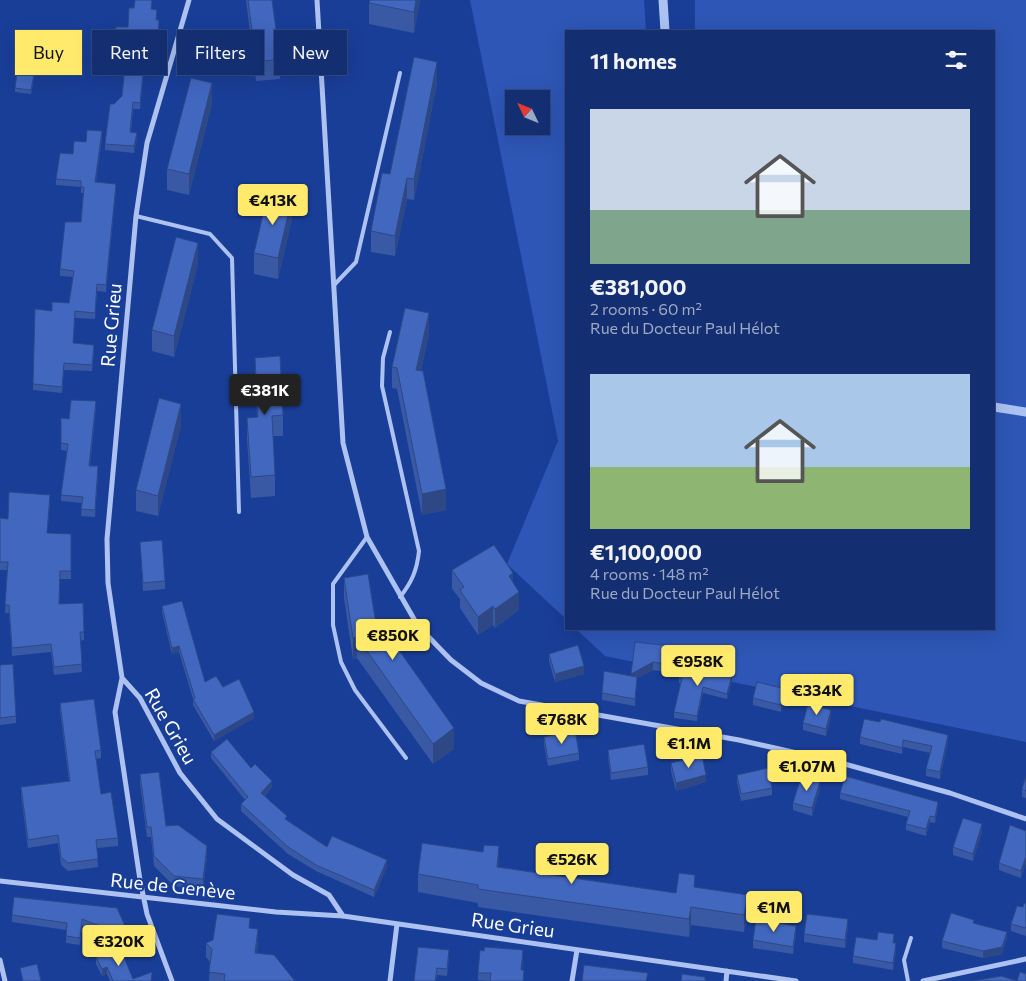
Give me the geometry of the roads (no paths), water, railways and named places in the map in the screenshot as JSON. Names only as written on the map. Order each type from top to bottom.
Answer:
[{"type":"street","name":"Rue Grieu","points":[[189,0],[147,144],[136,216],[107,539],[108,583],[122,678],[140,698],[180,774],[217,819],[293,875],[329,895],[343,916],[796,981]]},
{"type":"street","points":[[317,0],[343,443],[367,537],[418,626],[451,660],[481,683],[519,701],[739,740],[841,763],[950,793],[1026,819]]},
{"type":"street","points":[[663,0],[666,30]]},
{"type":"street","points":[[995,407],[1026,412]]},
{"type":"street","points":[[122,678],[115,712],[144,897],[147,914],[172,981]]},
{"type":"street","name":"Rue de Genève","points":[[0,881],[276,912],[343,916]]},
{"type":"street","points":[[390,981],[397,924]]},
{"type":"street","points":[[572,981],[577,950]]},
{"type":"street","points":[[923,981],[1026,958]]},
{"type":"street","points":[[0,960],[5,981]]},
{"type":"street","points":[[726,981],[727,971]]},
{"type":"lane","points":[[335,284],[356,262],[400,73]]},
{"type":"lane","points":[[136,216],[210,234],[232,258],[239,512]]},
{"type":"lane","points":[[390,332],[384,358],[382,386],[419,551],[417,568],[410,585],[400,597]]},
{"type":"lane","points":[[367,537],[333,584],[333,625],[341,662],[352,683],[406,758]]},
{"type":"lane","points":[[908,981],[904,960],[911,938]]}]
